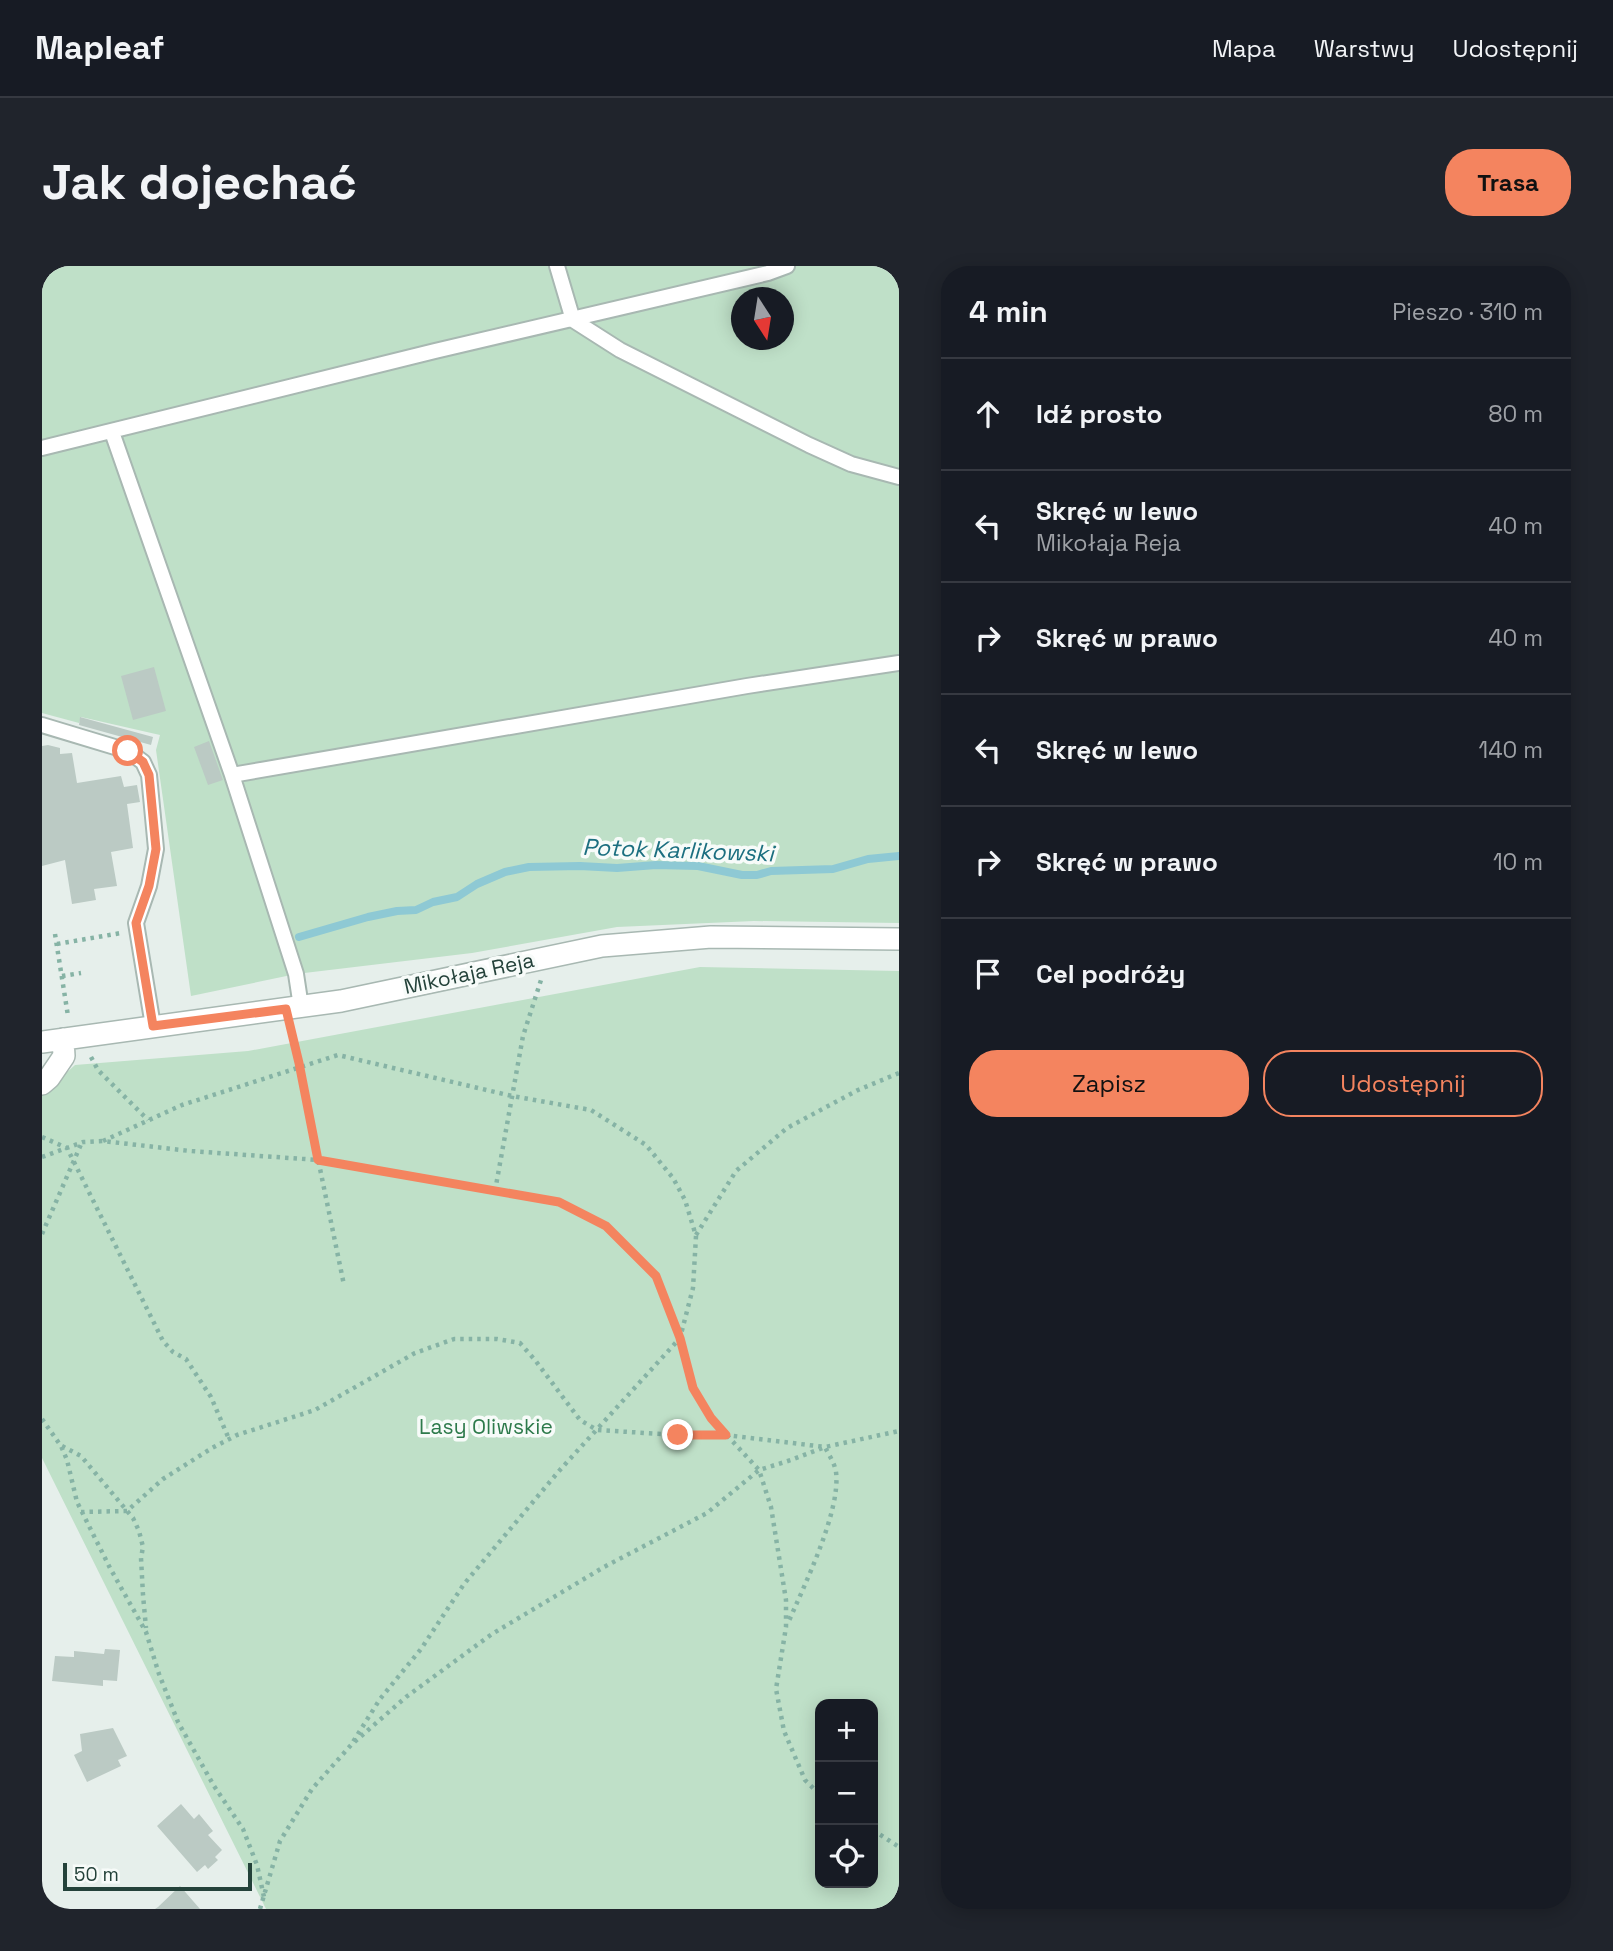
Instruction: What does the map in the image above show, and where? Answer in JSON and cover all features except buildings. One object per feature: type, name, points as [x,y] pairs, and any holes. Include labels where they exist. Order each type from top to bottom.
[{"type":"street","name":"Mikołaja Reja","points":[[52,1040],[341,1001],[602,946],[711,937],[899,939]]},
{"type":"street","points":[[42,1084],[64,1056],[52,1040]]},
{"type":"lane","points":[[557,266],[573,320],[620,349],[809,445],[851,464],[899,477]]},
{"type":"lane","points":[[42,448],[435,351],[768,273],[787,266]]},
{"type":"lane","points":[[112,432],[232,775],[296,974],[293,1008]]},
{"type":"lane","points":[[232,775],[747,686],[899,663]]},
{"type":"lane","points":[[42,725],[128,751],[143,762],[149,775],[156,849],[149,886],[136,923],[153,1026]]},
{"type":"path","points":[[57,944],[138,931]]},
{"type":"path","points":[[55,934],[67,1006]]},
{"type":"path","points":[[495,1191],[523,1036],[549,956]]},
{"type":"path","points":[[62,976],[81,973]]},
{"type":"path","points":[[293,1008],[300,1067],[344,1284]]},
{"type":"path","points":[[103,1141],[182,1105],[338,1055],[512,1096],[591,1110],[646,1145],[673,1178],[685,1200],[696,1236],[693,1288],[680,1338],[559,1471],[464,1584],[421,1649],[380,1699],[351,1745]]},
{"type":"path","points":[[92,1058],[98,1070],[148,1120]]},
{"type":"path","points":[[696,1236],[736,1171],[787,1128],[858,1090],[899,1073]]},
{"type":"path","points":[[42,1137],[67,1147],[163,1341],[173,1352],[186,1359],[211,1397],[229,1439]]},
{"type":"path","points":[[42,1157],[83,1142],[103,1141],[190,1151],[318,1160],[559,1202],[606,1226],[656,1276],[680,1338],[693,1388],[711,1418],[758,1470],[771,1507],[786,1600],[786,1627],[776,1689],[784,1731],[805,1780],[815,1790]]},
{"type":"path","points":[[42,1234],[83,1142]]},
{"type":"path","points":[[81,1511],[127,1511],[163,1479],[237,1434],[315,1410],[415,1353],[454,1339],[497,1339],[520,1343],[580,1420],[597,1430],[726,1435],[825,1447]]},
{"type":"path","points":[[42,1419],[61,1446],[67,1460],[81,1511],[146,1632],[178,1723],[214,1786],[243,1829],[257,1866],[264,1898]]},
{"type":"path","points":[[260,1909],[281,1841],[312,1789],[351,1745],[406,1697],[492,1634],[604,1567],[707,1513],[758,1470],[825,1447],[899,1431]]},
{"type":"path","points":[[61,1446],[81,1456],[127,1511],[139,1531],[143,1547],[141,1558],[146,1632]]},
{"type":"path","points":[[786,1627],[816,1557],[836,1488],[836,1469],[825,1447]]},
{"type":"path","points":[[878,1833],[899,1847]]},
{"type":"green space","points":[[42,266],[899,266],[899,923],[754,921],[617,927],[472,953],[296,974],[191,996],[156,750],[160,735],[81,717],[79,723],[42,713]]},
{"type":"green space","name":"Lasy Oliwskie","points":[[700,967],[899,971],[899,1909],[266,1909],[42,1458],[42,1095],[75,1065],[248,1051]]},
{"type":"waterway","name":"Potok Karlikowski","points":[[299,937],[368,917],[416,910],[433,902],[457,897],[477,884],[505,872],[529,867],[698,866],[742,875],[757,875],[771,871],[833,869],[868,859],[899,856]]},
{"type":"route","points":[[128,751],[143,762],[149,775],[156,849],[149,886],[136,923],[153,1026],[286,1009],[318,1160],[559,1202],[606,1226],[656,1276],[680,1338],[693,1388],[711,1418],[726,1435],[678,1435]]}]
